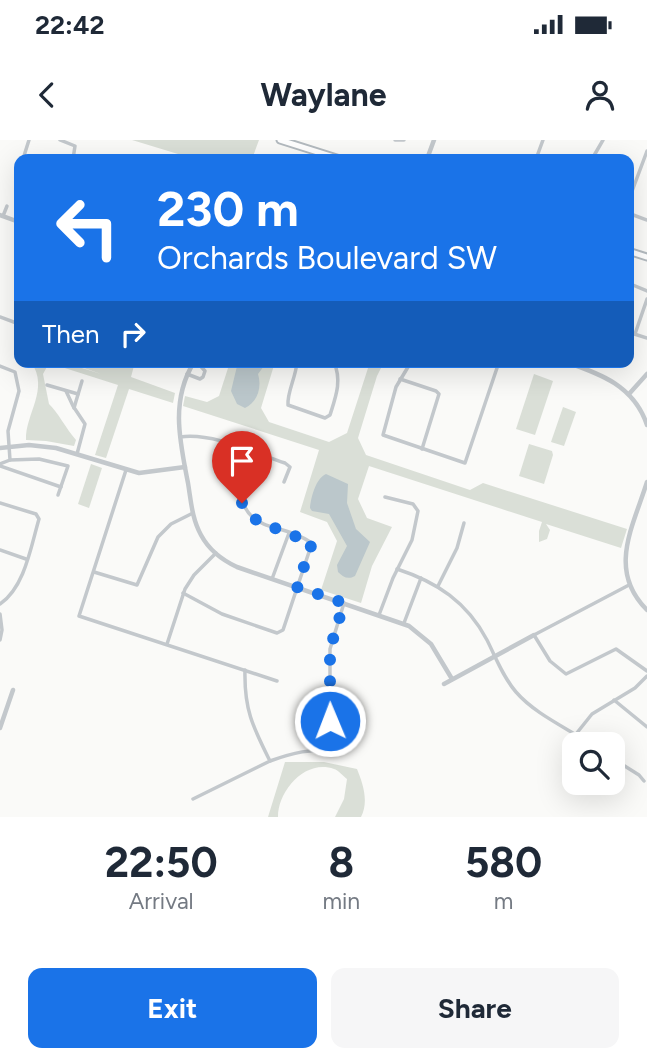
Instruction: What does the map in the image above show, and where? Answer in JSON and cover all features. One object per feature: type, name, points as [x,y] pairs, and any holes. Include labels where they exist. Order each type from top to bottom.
[{"type":"main road","points":[[280,140],[324,154]]},
{"type":"street","points":[[60,140],[75,146],[74,154]]},
{"type":"street","points":[[395,140],[404,140]]},
{"type":"street","points":[[634,186],[647,151]]},
{"type":"street","points":[[1,216],[7,206]]},
{"type":"street","points":[[647,299],[635,334],[647,338]]},
{"type":"street","points":[[0,366],[15,372],[19,387],[17,404],[8,426],[10,460]]},
{"type":"street","points":[[192,368],[187,374],[178,406],[180,437],[192,513],[202,537],[216,554],[237,567],[404,623],[431,644],[452,679]]},
{"type":"street","points":[[187,374],[200,379],[205,370],[203,368]]},
{"type":"street","points":[[296,368],[287,402],[290,407],[324,417],[329,416],[337,393],[340,375],[337,368]]},
{"type":"street","points":[[407,368],[400,379],[382,434],[386,438],[466,462],[497,368]]},
{"type":"street","points":[[583,368],[603,375],[629,394],[647,425]]},
{"type":"street","points":[[629,394],[647,376]]},
{"type":"street","points":[[400,379],[439,394],[422,449]]},
{"type":"street","points":[[74,408],[82,381]]},
{"type":"street","points":[[47,385],[78,394]]},
{"type":"street","points":[[66,390],[86,427],[77,454]]},
{"type":"street","points":[[180,437],[202,437],[288,464],[290,469],[284,482]]},
{"type":"street","points":[[0,448],[37,445],[146,473],[185,467]]},
{"type":"street","points":[[183,593],[222,614],[279,633],[283,630],[312,544],[253,518],[239,494],[233,461],[235,446]]},
{"type":"street","points":[[0,465],[10,460],[39,459],[68,466],[58,495]]},
{"type":"street","points":[[0,465],[61,487]]},
{"type":"street","points":[[126,470],[79,616],[276,681]]},
{"type":"street","points":[[647,482],[644,499],[624,557],[629,585],[647,610]]},
{"type":"street","points":[[379,615],[414,535],[418,510],[413,504],[385,497]]},
{"type":"street","points":[[0,503],[38,516],[13,592],[0,603]]},
{"type":"street","points":[[93,572],[137,585],[152,546],[166,527],[192,513]]},
{"type":"street","points":[[162,522],[166,527]]},
{"type":"street","points":[[438,586],[457,548],[464,523]]},
{"type":"street","points":[[272,579],[289,533]]},
{"type":"street","points":[[0,550],[26,559]]},
{"type":"street","points":[[167,644],[183,593],[194,575],[216,554]]},
{"type":"street","points":[[397,569],[438,586],[469,612],[512,687],[522,699],[573,732]]},
{"type":"street","points":[[404,623],[421,578]]},
{"type":"street","points":[[444,684],[629,585]]},
{"type":"street","points":[[344,603],[330,649],[330,721],[359,725]]},
{"type":"street","points":[[0,614],[0,640]]},
{"type":"street","points":[[534,635],[547,657],[565,674],[616,649],[647,671]]},
{"type":"street","points":[[245,670],[244,694],[250,720],[270,761]]},
{"type":"street","points":[[578,732],[592,714],[635,688],[647,676]]},
{"type":"street","points":[[0,728],[13,690]]},
{"type":"street","points":[[614,700],[647,727]]},
{"type":"street","points":[[193,799],[270,761],[303,751],[336,751]]},
{"type":"street","points":[[625,766],[641,776],[643,781]]},
{"type":"shaded area","points":[[132,140],[259,140],[254,154],[178,154]]},
{"type":"shaded area","points":[[34,368],[46,368],[43,374],[49,404],[76,440],[74,446],[26,440],[38,392]]},
{"type":"shaded area","points":[[65,368],[82,368],[101,374],[84,368],[133,368],[131,377],[175,393],[173,403],[129,389],[106,458],[95,455],[118,385]]},
{"type":"shaded area","points":[[228,368],[273,368],[261,408],[269,422],[329,442],[347,433],[368,368],[381,368],[358,438],[366,455],[470,490],[483,483],[627,529],[621,548],[546,524],[550,530],[547,539],[539,542],[542,522],[369,466],[358,499],[367,518],[392,527],[372,566],[361,603],[321,590],[337,541],[327,522],[300,512],[319,450],[183,406],[185,396],[207,402],[219,396]]},
{"type":"shaded area","points":[[237,368],[262,368],[258,374],[259,389],[256,398],[245,408],[237,404],[231,391]]},
{"type":"shaded area","points":[[534,374],[553,381],[535,435],[516,429]]},
{"type":"shaded area","points":[[563,407],[576,412],[564,446],[551,442]]},
{"type":"shaded area","points":[[529,444],[552,451],[544,484],[519,476]]},
{"type":"shaded area","points":[[91,464],[102,468],[89,508],[78,504]]},
{"type":"shaded area","points":[[326,474],[348,484],[347,503],[356,529],[370,542],[355,576],[350,578],[338,572],[337,565],[347,546],[329,514],[312,511],[310,508],[317,484]]},
{"type":"shaded area","points":[[285,762],[324,762],[357,769],[365,799],[361,817],[335,817],[344,799],[347,779],[336,770],[323,767],[313,769],[295,779],[283,797],[278,817],[268,817]]},
{"type":"route","points":[[242,503],[257,521],[312,543],[297,587],[344,603],[330,649],[330,721]]}]
